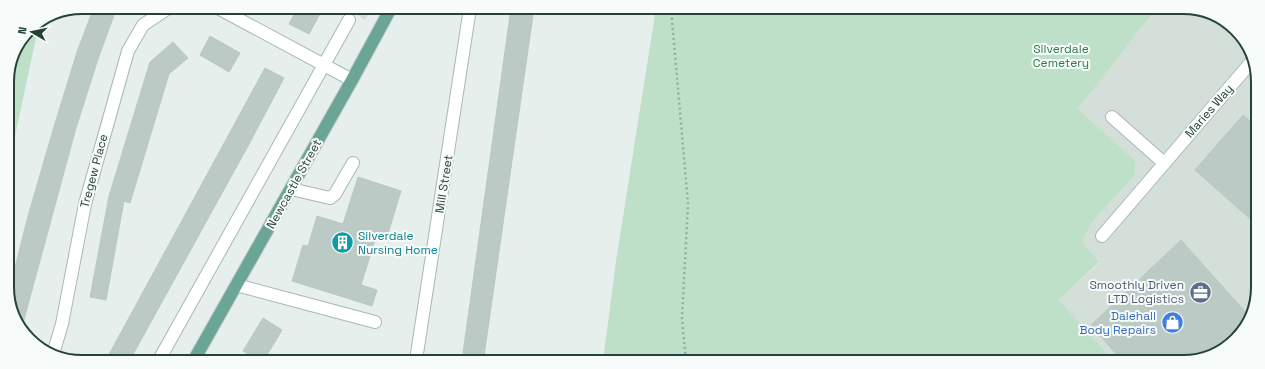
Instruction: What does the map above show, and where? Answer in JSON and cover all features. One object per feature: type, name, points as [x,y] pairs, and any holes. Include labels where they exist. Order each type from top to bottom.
[{"type":"main road","name":"Newcastle Street","points":[[197,355],[388,14]]},
{"type":"street","name":"Tregew Place","points":[[54,349],[62,324],[85,204],[128,51],[143,25],[160,14]]},
{"type":"street","points":[[229,14],[352,80]]},
{"type":"street","name":"Mill Street","points":[[417,355],[469,14]]},
{"type":"street","points":[[162,355],[349,20]]},
{"type":"street","name":"Maries Way","points":[[1102,236],[1249,65]]},
{"type":"street","points":[[1112,117],[1164,163]]},
{"type":"street","points":[[291,189],[330,198],[335,194],[353,163]]},
{"type":"street","points":[[236,286],[375,322]]},
{"type":"path","points":[[672,14],[688,204],[682,319],[685,355]]},
{"type":"shaded area","points":[[356,14],[368,14],[365,20]]},
{"type":"shaded area","points":[[1152,14],[1183,14],[1200,16],[1209,19],[1221,25],[1240,44],[1250,69],[1251,82],[1251,287],[1249,304],[1240,325],[1217,346],[1196,354],[1187,355],[1109,355],[1059,300],[1099,263],[1082,242],[1093,221],[1135,175],[1078,109]]},
{"type":"green space","name":"Silverdale Cemetery","points":[[655,14],[1152,14],[1078,109],[1135,161],[1135,175],[1093,221],[1082,242],[1099,262],[1059,300],[1109,355],[604,355],[616,261]]},
{"type":"green space","points":[[37,31],[14,141],[14,78],[16,65],[21,52]]},
{"type":"building","points":[[91,14],[114,14],[98,59],[76,128],[23,322],[15,300],[14,271],[28,216],[77,52]]},
{"type":"building","points":[[294,14],[320,14],[309,34],[289,24]]},
{"type":"building","points":[[510,14],[533,14],[484,355],[463,353]]},
{"type":"building","points":[[210,36],[240,53],[229,72],[200,55]]},
{"type":"building","points":[[173,42],[188,58],[169,74],[130,203],[124,201],[106,300],[90,297],[109,196],[150,62]]},
{"type":"building","points":[[265,68],[284,78],[133,355],[109,355]]},
{"type":"building","points":[[1243,115],[1251,122],[1251,220],[1195,170]]},
{"type":"building","name":"Silverdale Nursing Home","points":[[358,177],[401,191],[386,240],[376,237],[361,285],[377,290],[372,306],[292,281],[303,245],[308,246],[317,216],[343,224]]},
{"type":"building","points":[[1181,240],[1246,312],[1240,325],[1224,341],[1205,351],[1187,355],[1117,355],[1091,325]]},
{"type":"building","points":[[263,318],[282,330],[267,355],[250,355],[243,351]]},
{"type":"place","name":"Silverdale Nursing Home","points":[[342,243]]},
{"type":"place","name":"Smoothly Driven LTD Logistics","points":[[1200,292]]},
{"type":"place","name":"Dalehall Body Repairs","points":[[1172,323]]}]
